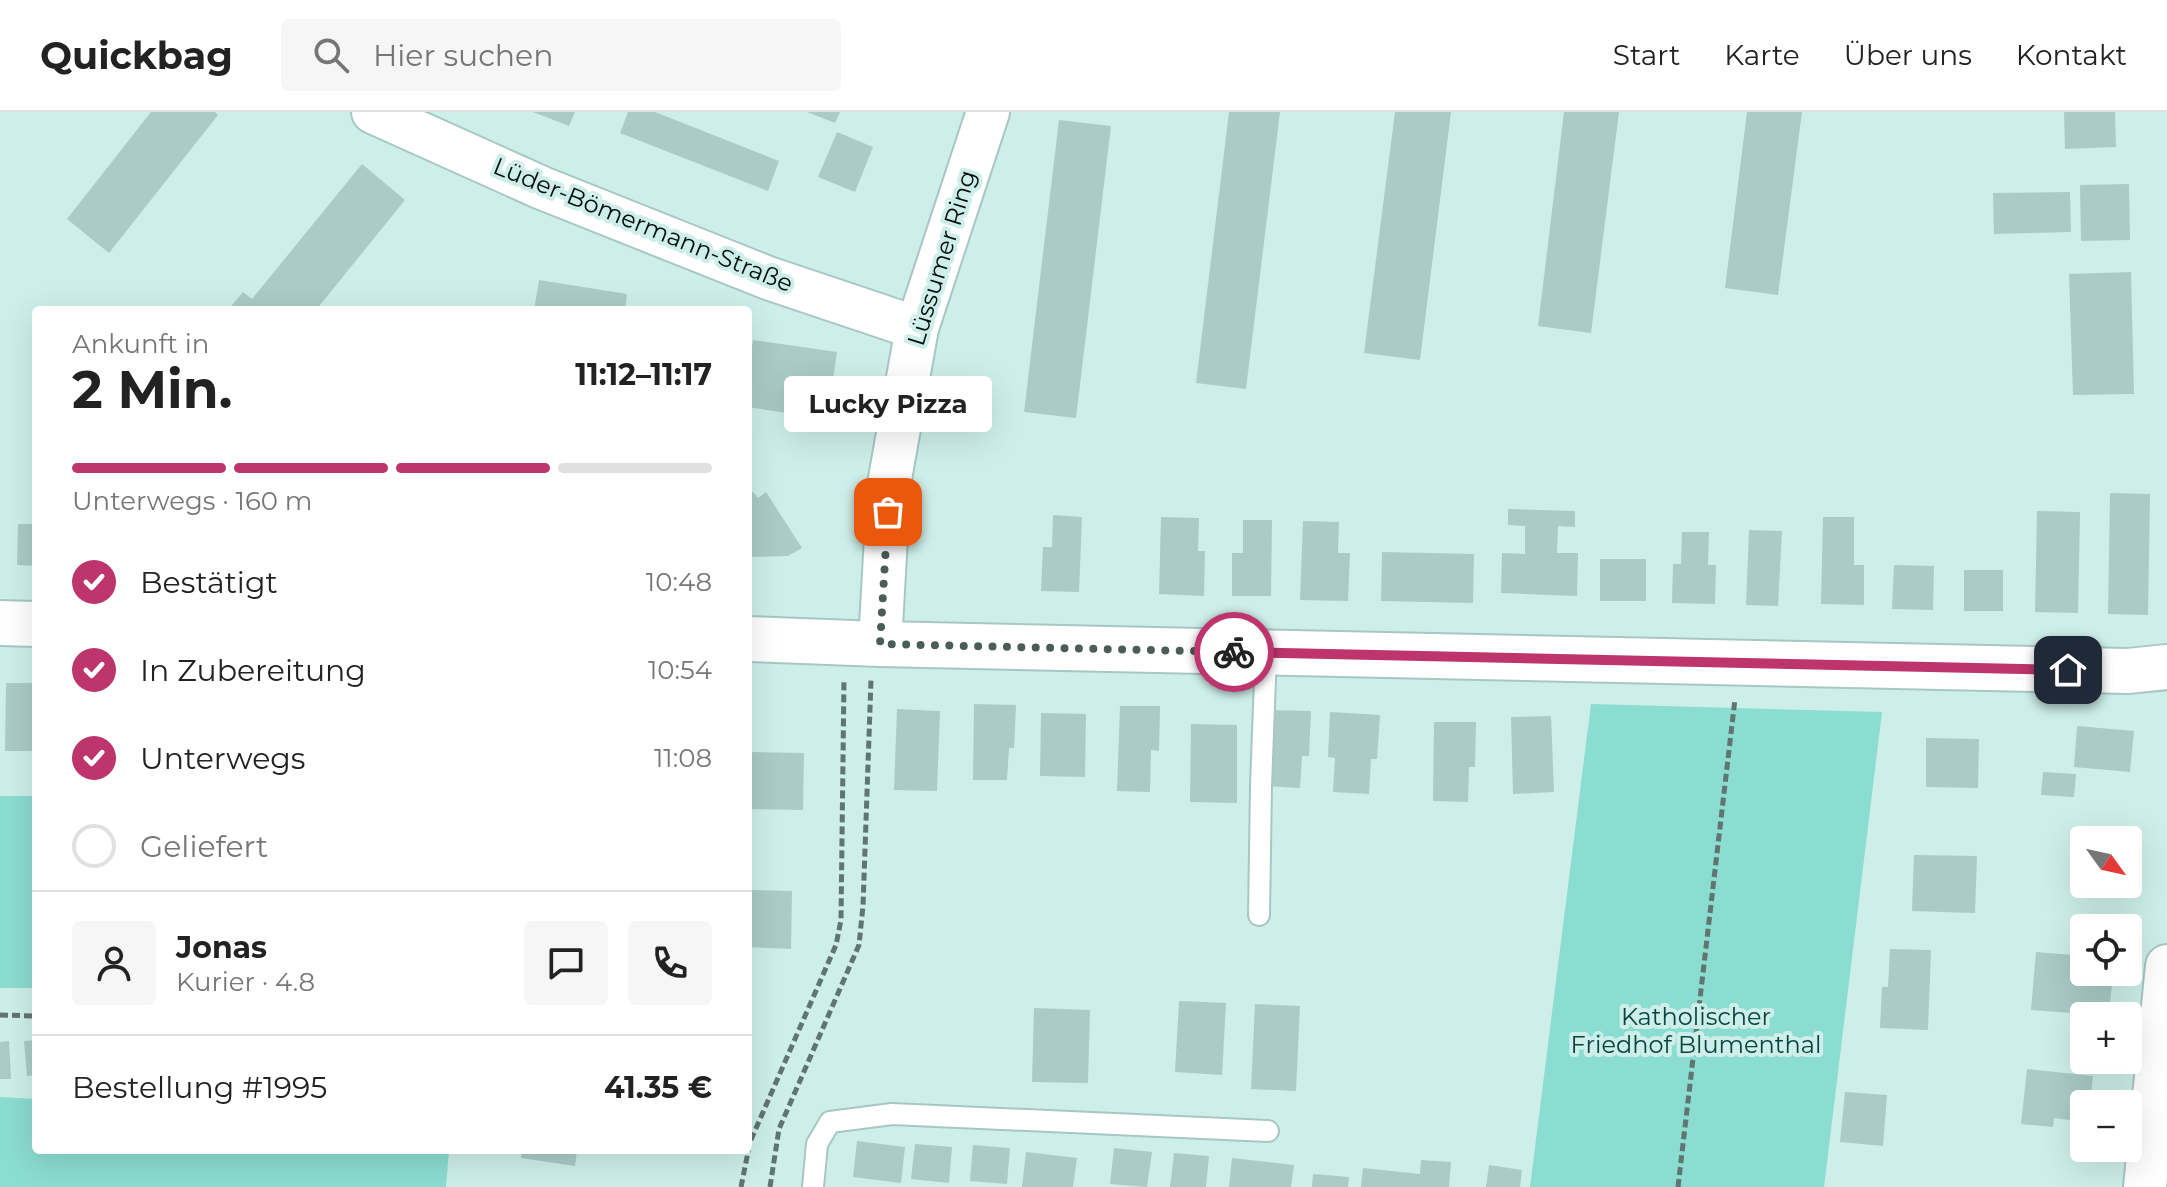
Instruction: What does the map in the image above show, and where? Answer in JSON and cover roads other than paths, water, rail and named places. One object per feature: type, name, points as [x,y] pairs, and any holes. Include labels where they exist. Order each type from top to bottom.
[{"type":"street","name":"Lüder-Bömermann-Straße","points":[[373,112],[542,188],[768,278],[917,328]]},
{"type":"street","name":"Lüssumer Ring","points":[[862,644],[917,328],[988,112]]},
{"type":"street","points":[[0,623],[32,624]]},
{"type":"street","points":[[752,639],[2128,671],[2167,667]]},
{"type":"street","points":[[2145,1187],[2167,966]]},
{"type":"lane","points":[[1259,915],[1266,653]]},
{"type":"lane","points":[[813,1187],[817,1144],[830,1122],[892,1114],[1268,1131]]},
{"type":"place","name":"Lucky Pizza","points":[[888,512]]},
{"type":"park label","name":"Katholischer Friedhof Blumenthal","points":[[1696,1031]]}]
